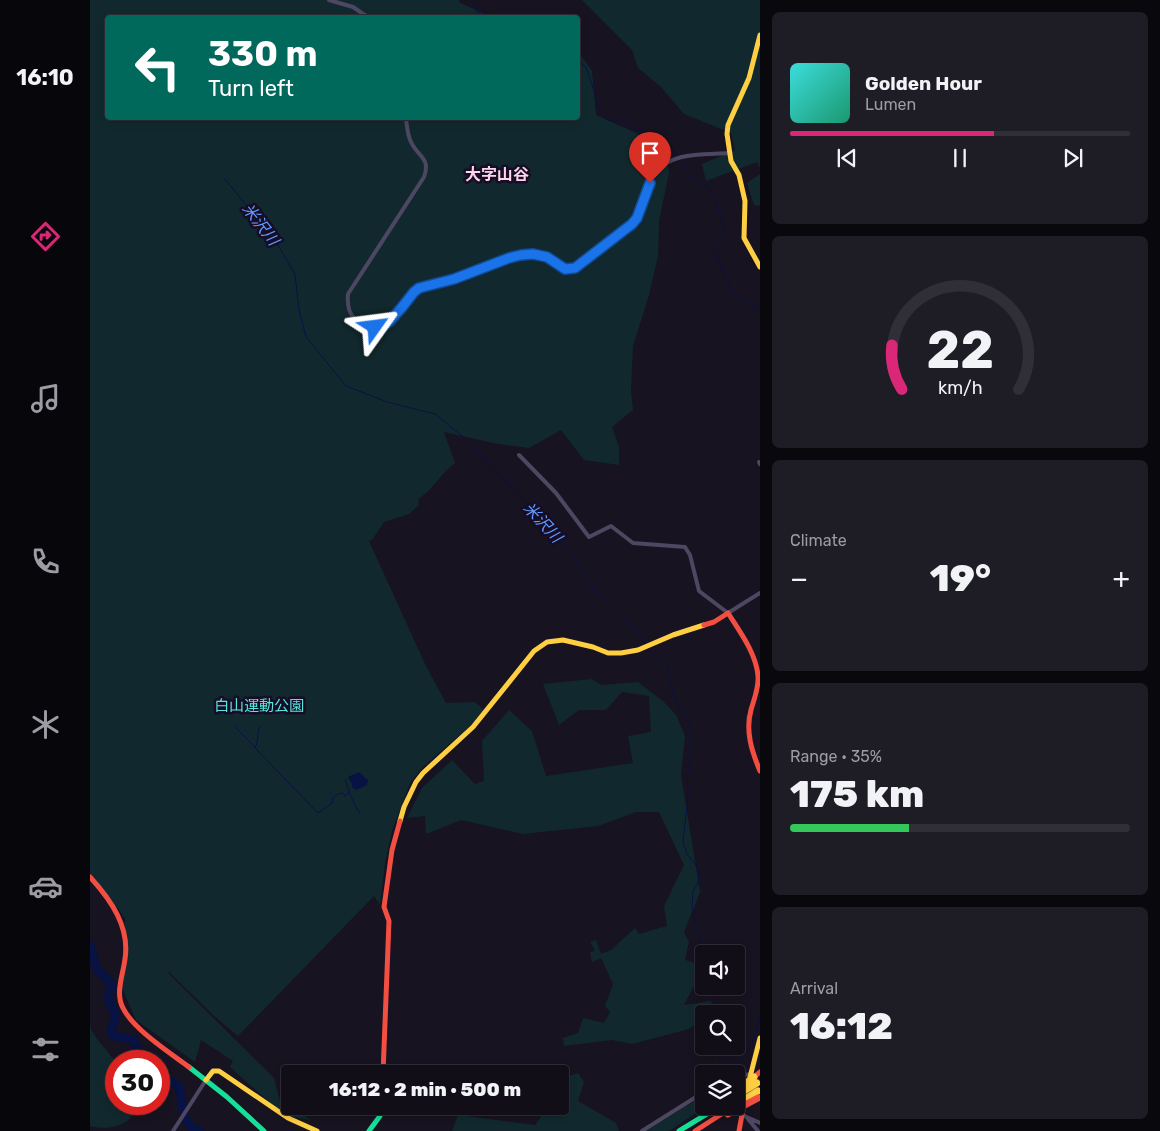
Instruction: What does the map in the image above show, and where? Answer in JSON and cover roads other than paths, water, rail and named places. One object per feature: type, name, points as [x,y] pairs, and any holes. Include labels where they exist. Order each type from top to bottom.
[{"type":"main road","points":[[759,263],[744,238],[745,201],[739,175],[731,161],[727,134],[728,125],[748,78],[760,35]]},
{"type":"main road","points":[[384,1065],[389,929],[388,914],[384,907],[392,850],[404,806],[416,782],[423,773],[473,727],[534,652],[547,642],[563,640],[593,647],[608,653],[638,650],[673,635],[714,622],[728,613],[746,643],[756,668],[759,684],[750,716],[749,742],[760,771]]},
{"type":"main road","points":[[90,877],[103,891],[114,908],[121,927],[126,951],[118,997],[124,1010],[150,1037],[221,1091],[264,1131]]},
{"type":"main road","points":[[739,1131],[758,1085],[760,1038]]},
{"type":"main road","points":[[206,1080],[213,1071],[219,1071],[288,1118],[317,1131]]},
{"type":"main road","points":[[745,1089],[758,1085]]},
{"type":"main road","points":[[745,1092],[758,1085]]},
{"type":"main road","points":[[745,1097],[758,1085]]},
{"type":"main road","points":[[745,1096],[758,1085]]},
{"type":"main road","points":[[369,1131],[380,1115]]},
{"type":"main road","points":[[693,1128],[706,1115]]},
{"type":"main road","points":[[693,1128],[709,1115]]},
{"type":"main road","points":[[679,1131],[693,1128],[721,1115]]},
{"type":"main road","points":[[699,1131],[723,1115]]},
{"type":"street","points":[[329,0],[353,7],[365,15]]},
{"type":"street","points":[[406,120],[410,140],[424,159],[427,169],[424,178],[348,294],[348,312],[364,325],[380,328],[390,321],[419,288],[454,279],[521,255],[542,256],[565,269],[575,268],[632,224],[637,218],[655,173],[668,161],[684,157],[729,153]]},
{"type":"street","points":[[520,455],[556,493],[589,537],[611,526],[632,543],[685,547],[690,555],[699,591],[728,613],[760,593]]},
{"type":"street","points":[[173,1131],[206,1080]]},
{"type":"street","points":[[745,1080],[758,1085]]},
{"type":"street","points":[[642,1131],[695,1098]]},
{"type":"street","points":[[745,1117],[760,1123]]},
{"type":"street","points":[[745,1117],[758,1130]]},
{"type":"waterway","points":[[473,0],[477,12],[492,15]]},
{"type":"waterway","points":[[580,61],[587,69],[599,107],[608,120],[625,121],[634,129],[660,136],[677,156]]},
{"type":"waterway","points":[[679,159],[693,180],[710,187],[715,199],[724,235],[713,248],[730,288],[735,295],[752,304],[760,314]]},
{"type":"waterway","name":"米沢川","points":[[225,179],[276,242],[295,274],[299,310],[306,337],[346,386],[387,402],[435,414],[467,440],[574,555],[592,588],[637,631],[646,645]]},
{"type":"waterway","name":"米沢川","points":[[649,648],[654,656],[666,663],[676,702],[689,721],[690,763],[687,774],[688,796],[683,842],[687,854],[696,865],[699,874],[698,883],[693,891],[692,909],[702,945]]},
{"type":"waterway","points":[[260,726],[255,748],[318,813],[333,802],[332,799],[336,796],[343,793],[345,796],[350,791]]},
{"type":"waterway","points":[[235,727],[255,747]]},
{"type":"waterway","points":[[345,780],[360,813]]},
{"type":"waterway","points":[[90,946],[96,968],[112,984],[108,998],[116,1016],[111,1033],[114,1036],[134,1040],[137,1050]]},
{"type":"waterway","name":"米沢川","points":[[713,995],[715,1005]]},
{"type":"waterway","points":[[739,1065],[754,1039],[760,1014]]},
{"type":"waterway","name":"米沢川","points":[[719,1055],[720,1065]]},
{"type":"waterway","points":[[170,1081],[179,1087],[185,1119],[193,1128],[200,1131]]},
{"type":"waterway","name":"米沢川","points":[[744,1125],[750,1131]]},
{"type":"district","name":"大字山谷","points":[[497,174]]},
{"type":"park label","name":"白山運動公園","points":[[259,706]]}]
